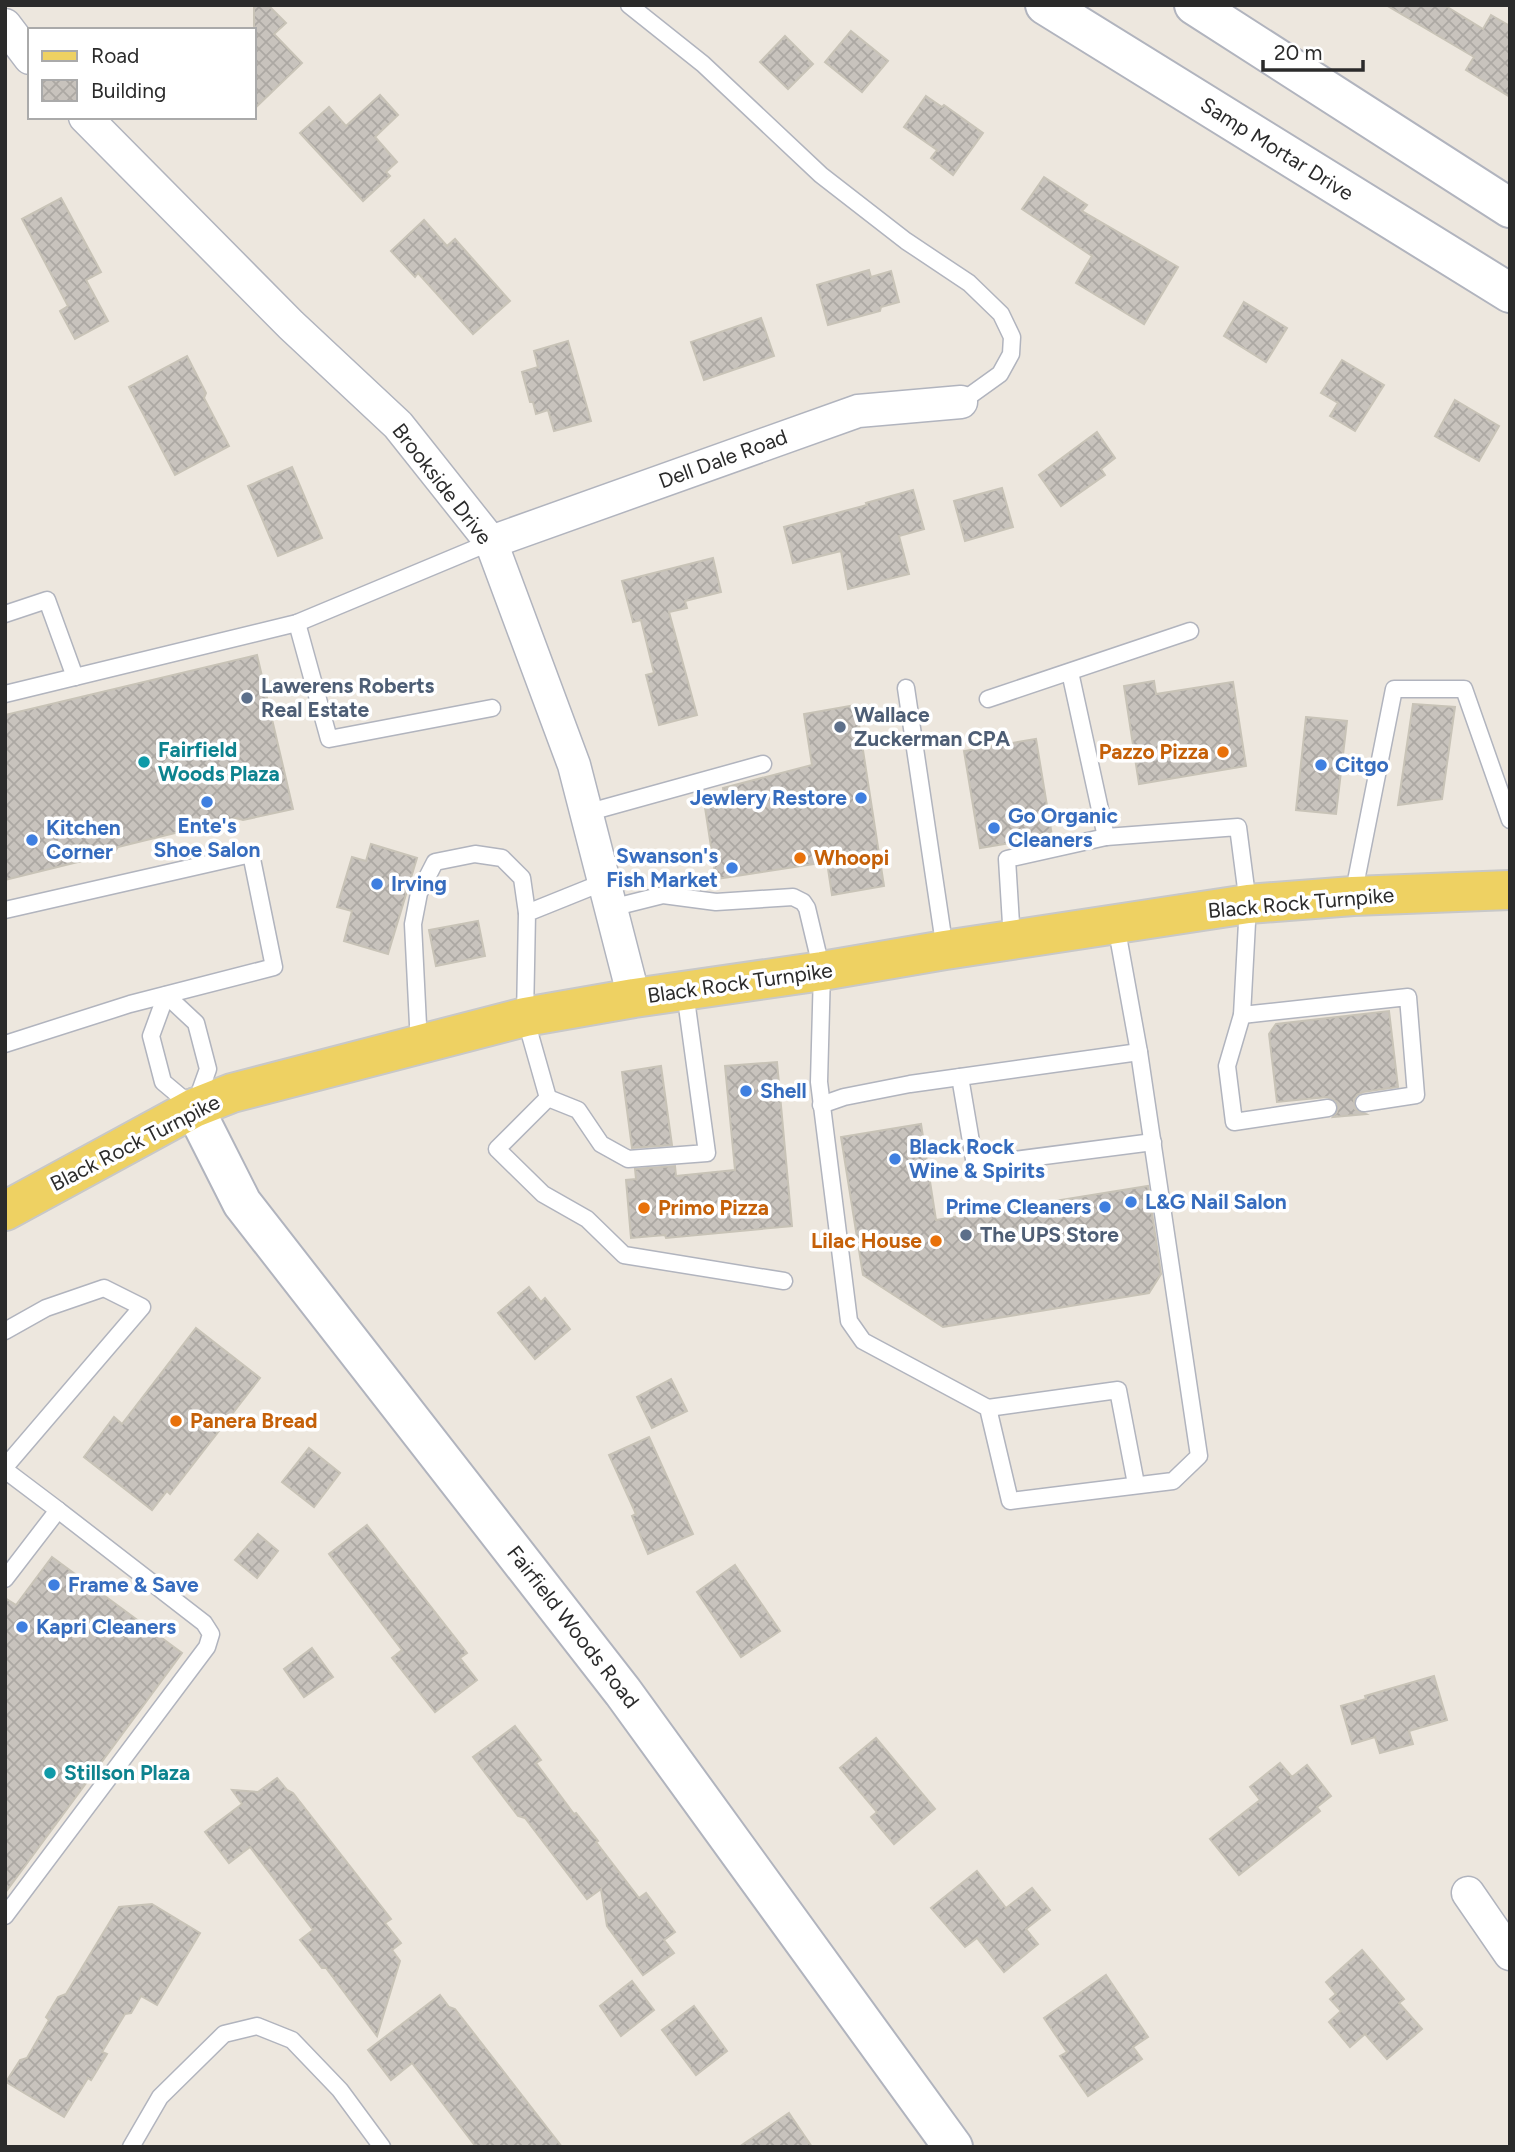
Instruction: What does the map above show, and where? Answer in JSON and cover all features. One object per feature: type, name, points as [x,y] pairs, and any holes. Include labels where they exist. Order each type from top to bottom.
[{"type":"main road","name":"Samp Mortar Drive","points":[[1045,5],[1510,293]]},
{"type":"main road","points":[[1194,5],[1510,208]]},
{"type":"main road","name":"Black Rock Turnpike","points":[[5,1211],[194,1108],[232,1093],[525,1017],[1248,904],[1353,896],[1510,890]]},
{"type":"main road","name":"Fairfield Woods Road","points":[[194,1108],[242,1203],[623,1692],[953,2147]]},
{"type":"street","points":[[5,25],[28,55]]},
{"type":"street","name":"Brookside Drive","points":[[87,119],[282,317],[398,425],[491,542],[574,765],[634,998]]},
{"type":"street","name":"Dell Dale Road","points":[[491,542],[858,411],[961,402]]},
{"type":"street","points":[[1468,1893],[1510,1954]]},
{"type":"lane","points":[[629,5],[703,64],[821,175],[906,241],[969,283],[1001,314],[1012,337],[1011,354],[1000,374],[961,402]]},
{"type":"lane","points":[[5,694],[297,623],[491,542]]},
{"type":"lane","points":[[5,614],[47,600],[75,677]]},
{"type":"lane","points":[[297,623],[329,739],[492,708]]},
{"type":"lane","points":[[989,699],[1190,631]]},
{"type":"lane","points":[[1070,672],[1106,838]]},
{"type":"lane","points":[[906,688],[945,950]]},
{"type":"lane","points":[[1353,896],[1394,689],[1464,689],[1510,820]]},
{"type":"lane","points":[[586,813],[763,764]]},
{"type":"lane","points":[[1012,940],[1007,859],[1106,838],[1238,827],[1248,904],[1242,1015],[1227,1066],[1234,1122],[1328,1108]]},
{"type":"lane","points":[[5,910],[251,853],[274,967],[166,995],[5,1044]]},
{"type":"lane","points":[[419,1045],[413,924],[419,893],[435,862],[474,854],[502,859],[522,878],[527,913],[525,1017],[548,1098]]},
{"type":"lane","points":[[527,913],[607,895],[672,895],[716,902],[793,897],[803,902],[807,908],[822,971],[819,1082],[849,1321],[863,1340],[988,1408],[1118,1390],[1136,1484]]},
{"type":"lane","points":[[988,1408],[1010,1501],[1173,1481],[1199,1455],[1139,1052],[1116,925]]},
{"type":"lane","points":[[548,1098],[578,1110],[601,1144],[628,1159],[707,1153],[685,992]]},
{"type":"lane","points":[[166,995],[196,1023],[208,1069],[194,1108],[163,1082],[151,1036],[166,995]]},
{"type":"lane","points":[[1242,1015],[1408,997],[1416,1095],[1364,1102]]},
{"type":"lane","points":[[821,1105],[844,1097],[960,1077],[1139,1052]]},
{"type":"lane","points":[[960,1077],[975,1165],[1153,1142]]},
{"type":"lane","points":[[548,1098],[497,1149],[543,1194],[587,1219],[624,1255],[784,1281]]},
{"type":"lane","points":[[5,1331],[46,1308],[104,1288],[142,1307],[5,1468],[204,1623],[211,1634],[207,1647],[5,1916]]},
{"type":"lane","points":[[5,1580],[58,1510]]},
{"type":"lane","points":[[131,2147],[160,2097],[224,2034],[257,2026],[292,2040],[340,2090],[382,2147]]},
{"type":"building","points":[[254,5],[268,5],[286,23],[274,34],[302,63],[256,107],[256,28]]},
{"type":"building","points":[[1386,5],[1444,5],[1483,29],[1491,15],[1510,26],[1510,97],[1466,70],[1474,57]]},
{"type":"building","points":[[851,31],[888,61],[862,92],[825,62]]},
{"type":"building","points":[[785,36],[813,64],[788,89],[760,62]]},
{"type":"building","points":[[380,95],[398,115],[375,137],[397,162],[386,172],[390,176],[363,201],[300,133],[329,107],[346,126]]},
{"type":"building","points":[[926,96],[942,107],[944,105],[983,133],[953,175],[931,158],[937,150],[904,127]]},
{"type":"building","points":[[1044,177],[1087,205],[1082,211],[1178,267],[1144,324],[1076,283],[1092,256],[1022,209]]},
{"type":"building","points":[[61,198],[101,272],[86,280],[108,321],[75,339],[60,311],[68,306],[22,219]]},
{"type":"building","points":[[424,220],[447,246],[455,239],[510,301],[473,334],[418,273],[415,277],[391,251]]},
{"type":"building","points":[[869,270],[871,277],[891,271],[899,302],[881,307],[880,311],[828,325],[817,285]]},
{"type":"building","points":[[1244,302],[1287,328],[1266,362],[1224,336]]},
{"type":"building","points":[[761,318],[774,356],[704,380],[691,342]]},
{"type":"building","points":[[568,341],[591,421],[554,431],[548,410],[536,414],[522,372],[538,367],[534,351]]},
{"type":"building","points":[[187,356],[206,393],[204,398],[229,446],[175,475],[129,387]]},
{"type":"building","points":[[1342,360],[1384,385],[1355,431],[1330,416],[1338,403],[1321,393]]},
{"type":"building","points":[[1455,400],[1499,426],[1479,461],[1435,436]]},
{"type":"building","points":[[1097,432],[1115,458],[1101,469],[1105,475],[1061,506],[1039,475]]},
{"type":"building","points":[[292,467],[322,538],[278,556],[248,486]]},
{"type":"building","points":[[1002,488],[1013,527],[965,541],[954,501]]},
{"type":"building","points":[[913,490],[924,529],[899,536],[909,574],[848,589],[841,551],[793,563],[784,527]]},
{"type":"building","points":[[713,558],[721,592],[685,601],[687,608],[669,612],[697,715],[659,725],[646,675],[654,673],[641,620],[633,622],[622,581]]},
{"type":"building","name":"Fairfield Woods Plaza","points":[[257,655],[293,809],[243,820],[236,818],[118,847],[114,853],[5,880],[5,715]]},
{"type":"building","points":[[1154,681],[1156,694],[1233,682],[1246,766],[1139,784],[1124,686]]},
{"type":"building","name":"Citgo","points":[[1413,704],[1455,707],[1442,799],[1398,805]]},
{"type":"building","points":[[856,705],[884,886],[832,895],[827,862],[716,879],[704,801],[724,798],[723,788],[812,765],[804,714]]},
{"type":"building","name":"Citgo","points":[[1306,717],[1347,721],[1336,814],[1296,810]]},
{"type":"building","points":[[1036,739],[1052,836],[980,848],[964,751]]},
{"type":"building","name":"Irving","points":[[371,844],[417,858],[388,954],[344,941],[352,911],[337,907],[352,857],[366,861]]},
{"type":"building","name":"Irving","points":[[478,921],[485,956],[436,966],[429,930]]},
{"type":"building","points":[[1389,1011],[1398,1087],[1357,1095],[1354,1100],[1355,1109],[1366,1114],[1333,1117],[1338,1106],[1336,1101],[1327,1097],[1277,1102],[1269,1034],[1276,1024]]},
{"type":"building","points":[[777,1062],[792,1226],[666,1238],[665,1235],[631,1238],[626,1180],[636,1179],[635,1169],[675,1166],[676,1176],[735,1170],[725,1066]]},
{"type":"building","points":[[661,1066],[672,1145],[632,1148],[622,1072]]},
{"type":"building","points":[[921,1124],[936,1220],[1148,1186],[1161,1274],[1149,1293],[943,1327],[863,1275],[841,1137]]},
{"type":"building","points":[[529,1287],[541,1302],[545,1298],[570,1329],[535,1359],[498,1313]]},
{"type":"building","name":"Panera Bread","points":[[196,1328],[260,1378],[170,1494],[167,1491],[152,1510],[84,1457],[114,1417],[122,1424]]},
{"type":"building","points":[[671,1379],[687,1411],[652,1428],[637,1397]]},
{"type":"building","points":[[649,1437],[693,1534],[648,1554],[632,1516],[636,1514],[609,1455]]},
{"type":"building","points":[[309,1448],[340,1473],[314,1507],[282,1482]]},
{"type":"building","points":[[367,1525],[467,1653],[460,1658],[477,1680],[435,1712],[392,1658],[402,1650],[329,1554]]},
{"type":"building","points":[[258,1534],[278,1551],[257,1578],[235,1560]]},
{"type":"building","name":"Stillson Plaza","points":[[52,1557],[182,1653],[5,1893],[5,1598],[16,1605]]},
{"type":"building","points":[[735,1565],[780,1631],[741,1657],[697,1592]]},
{"type":"building","points":[[312,1648],[333,1677],[304,1697],[284,1669]]},
{"type":"building","points":[[1434,1676],[1447,1720],[1409,1731],[1413,1744],[1380,1753],[1375,1737],[1352,1744],[1341,1706],[1366,1699],[1365,1696]]},
{"type":"building","points":[[515,1726],[541,1760],[536,1763],[639,1898],[646,1893],[675,1932],[664,1940],[674,1953],[643,1975],[607,1926],[601,1889],[587,1899],[525,1818],[518,1816],[473,1757]]},
{"type":"building","points":[[876,1738],[935,1809],[894,1844],[871,1817],[877,1812],[840,1768]]},
{"type":"building","points":[[1280,1763],[1292,1777],[1307,1765],[1331,1796],[1317,1807],[1320,1811],[1239,1875],[1210,1839],[1260,1800],[1250,1787]]},
{"type":"building","points":[[277,1778],[293,1793],[391,1919],[385,1923],[401,1943],[392,1950],[400,1961],[377,2036],[326,1968],[322,1968],[300,1940],[313,1930],[250,1847],[229,1863],[205,1832],[242,1804],[232,1790],[258,1792]]},
{"type":"building","points":[[977,1871],[1006,1908],[1032,1888],[1050,1910],[1026,1929],[1038,1944],[1004,1972],[977,1938],[965,1947],[931,1908]]},
{"type":"building","points":[[152,1904],[200,1933],[157,2005],[141,1996],[131,2013],[125,2014],[102,2052],[107,2054],[91,2080],[88,2078],[64,2117],[6,2082],[20,2060],[27,2058],[49,2020],[46,2017],[58,1997],[66,1994],[119,1907]]},
{"type":"building","points":[[1362,1950],[1404,1999],[1399,2003],[1422,2029],[1387,2059],[1365,2034],[1350,2047],[1329,2022],[1341,2011],[1330,1999],[1336,1994],[1326,1982]]},
{"type":"building","points":[[1106,1975],[1148,2037],[1133,2047],[1142,2059],[1088,2096],[1060,2056],[1067,2052],[1044,2018]]},
{"type":"building","points":[[632,1981],[654,2010],[621,2036],[600,2006]]},
{"type":"building","points":[[440,1995],[449,2007],[455,2009],[562,2147],[476,2147],[412,2063],[391,2080],[368,2050]]},
{"type":"building","points":[[694,2006],[727,2051],[696,2075],[662,2030]]},
{"type":"building","points":[[789,2113],[812,2147],[739,2147]]},
{"type":"place","name":"Lawerens Roberts Real Estate","points":[[247,698]]},
{"type":"place","name":"Wallace Zuckerman CPA","points":[[840,727]]},
{"type":"place","name":"Pazzo Pizza","points":[[1223,752]]},
{"type":"place","name":"Fairfield Woods Plaza","points":[[144,762]]},
{"type":"place","name":"Citgo","points":[[1321,765]]},
{"type":"place","name":"Jewlery Restore","points":[[861,798]]},
{"type":"place","name":"Ente's Shoe Salon","points":[[207,802]]},
{"type":"place","name":"Go Organic Cleaners","points":[[994,828]]},
{"type":"place","name":"Kitchen Corner","points":[[32,840]]},
{"type":"place","name":"Whoopi","points":[[800,858]]},
{"type":"place","name":"Swanson's Fish Market","points":[[732,868]]},
{"type":"place","name":"Irving","points":[[377,884]]},
{"type":"place","name":"Shell","points":[[746,1091]]},
{"type":"place","name":"Black Rock Wine & Spirits","points":[[895,1159]]},
{"type":"place","name":"L&G Nail Salon","points":[[1131,1202]]},
{"type":"place","name":"Prime Cleaners","points":[[1105,1207]]},
{"type":"place","name":"Primo Pizza","points":[[644,1208]]},
{"type":"place","name":"The UPS Store","points":[[966,1235]]},
{"type":"place","name":"Lilac House","points":[[936,1241]]},
{"type":"place","name":"Panera Bread","points":[[176,1421]]},
{"type":"place","name":"Frame & Save","points":[[54,1585]]},
{"type":"place","name":"Kapri Cleaners","points":[[22,1627]]},
{"type":"place","name":"Stillson Plaza","points":[[50,1773]]}]
